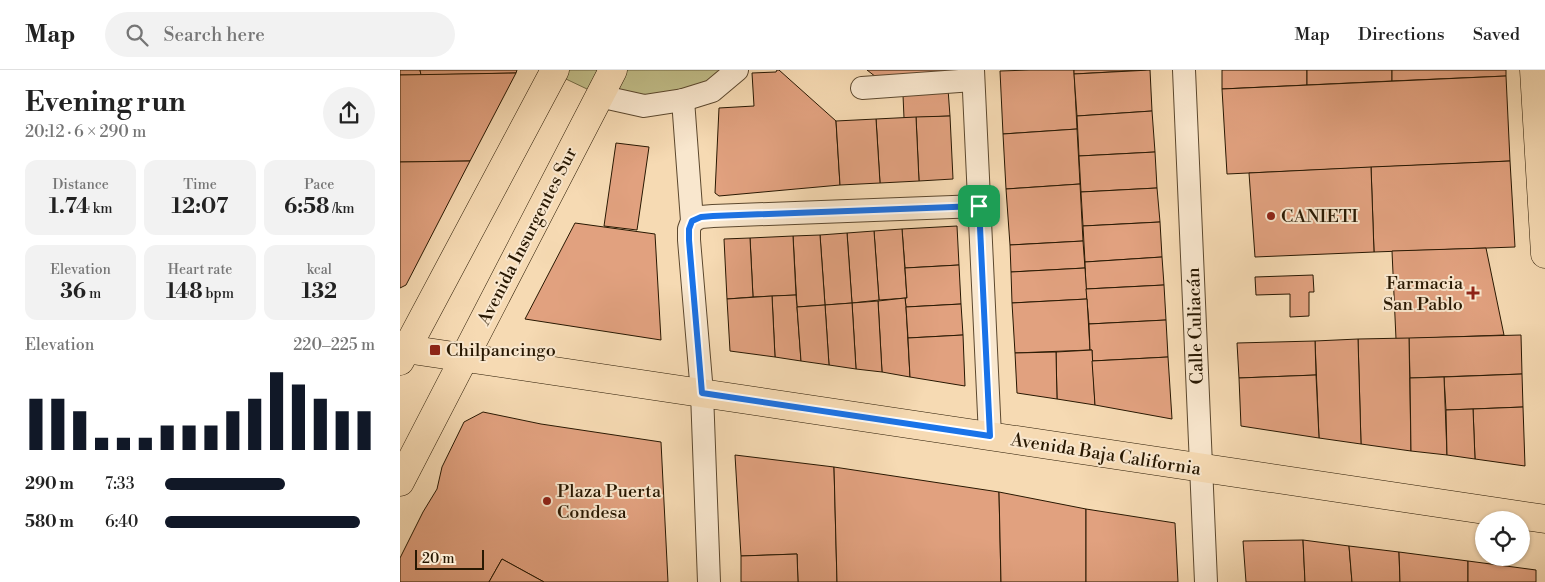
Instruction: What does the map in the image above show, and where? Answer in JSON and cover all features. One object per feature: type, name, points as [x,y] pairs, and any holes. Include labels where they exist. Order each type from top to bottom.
[{"type":"main road","name":"Avenida Insurgentes Sur","points":[[400,482],[613,70]]},
{"type":"main road","points":[[1534,70],[1545,254]]},
{"type":"main road","points":[[402,352],[551,72]]},
{"type":"main road","name":"Avenida Baja California","points":[[402,352],[465,358],[1545,520]]},
{"type":"street","points":[[599,96],[644,106],[683,100],[712,91],[737,70]]},
{"type":"street","name":"Calle Culiacán","points":[[1184,70],[1206,582]]},
{"type":"street","points":[[862,88],[973,75],[990,436]]},
{"type":"street","points":[[683,100],[692,221],[689,229],[689,240],[702,393],[709,582]]},
{"type":"street","points":[[692,221],[701,217],[713,216],[979,206]]},
{"type":"shaded area","points":[[547,70],[746,70],[713,102],[620,101],[587,89]]},
{"type":"building","points":[[400,70],[420,70],[421,75],[400,75]]},
{"type":"building","points":[[420,70],[517,70],[516,73],[421,75]]},
{"type":"building","points":[[777,70],[836,121],[840,185],[719,196],[715,193],[719,108],[754,106],[752,73],[776,72]]},
{"type":"building","points":[[867,70],[947,70],[947,74],[876,77]]},
{"type":"building","points":[[1074,70],[1077,129],[1003,134],[1000,71]]},
{"type":"building","points":[[1074,70],[1146,70],[1074,74]]},
{"type":"building","points":[[1150,70],[1152,111],[1077,116],[1074,74]]},
{"type":"building","points":[[1222,70],[1307,70],[1307,85],[1222,89]]},
{"type":"building","points":[[1307,70],[1392,70],[1392,81],[1307,85]]},
{"type":"building","points":[[1392,70],[1506,70],[1506,76],[1392,81]]},
{"type":"building","points":[[516,73],[470,161],[400,162],[400,75]]},
{"type":"building","points":[[1506,76],[1510,161],[1227,174],[1222,89]]},
{"type":"building","points":[[948,89],[950,116],[904,118],[903,95]]},
{"type":"building","points":[[1152,111],[1155,152],[1079,156],[1077,116]]},
{"type":"building","points":[[950,116],[953,179],[919,181],[916,117]]},
{"type":"building","points":[[916,117],[919,181],[880,183],[876,119]]},
{"type":"building","points":[[876,119],[880,183],[840,185],[836,121]]},
{"type":"building","points":[[1077,129],[1080,184],[1006,189],[1003,134]]},
{"type":"building","points":[[616,143],[649,147],[637,230],[604,226]]},
{"type":"building","points":[[1155,152],[1157,188],[1081,192],[1079,156]]},
{"type":"building","points":[[470,161],[406,285],[400,288],[400,162]]},
{"type":"building","points":[[1510,161],[1515,247],[1374,252],[1371,167]]},
{"type":"building","points":[[1371,167],[1374,252],[1255,257],[1249,173]]},
{"type":"building","points":[[1080,184],[1083,241],[1010,245],[1006,189]]},
{"type":"building","points":[[1157,188],[1160,222],[1083,226],[1081,192]]},
{"type":"building","points":[[1160,222],[1162,257],[1085,262],[1083,226]]},
{"type":"building","points":[[575,223],[655,234],[661,340],[525,319]]},
{"type":"building","points":[[957,226],[959,265],[905,268],[902,229]]},
{"type":"building","points":[[902,229],[907,298],[879,300],[874,231]]},
{"type":"building","points":[[874,231],[879,300],[852,303],[847,233]]},
{"type":"building","points":[[847,233],[852,303],[825,305],[820,235]]},
{"type":"building","points":[[820,235],[825,305],[797,307],[793,236]]},
{"type":"building","points":[[793,236],[796,295],[753,297],[750,238]]},
{"type":"building","points":[[750,238],[753,297],[727,299],[724,239]]},
{"type":"building","points":[[1083,241],[1085,268],[1011,272],[1010,245]]},
{"type":"building","points":[[1486,248],[1504,335],[1396,339],[1392,251]]},
{"type":"building","points":[[1162,257],[1164,285],[1086,289],[1085,262]]},
{"type":"building","points":[[959,265],[961,304],[906,307],[905,268]]},
{"type":"building","points":[[1085,268],[1087,299],[1012,303],[1011,272]]},
{"type":"building","points":[[1313,275],[1314,292],[1309,292],[1309,316],[1290,317],[1290,294],[1256,295],[1255,277]]},
{"type":"building","points":[[1164,285],[1166,320],[1089,324],[1086,289]]},
{"type":"building","points":[[796,295],[801,361],[775,357],[772,296]]},
{"type":"building","points":[[772,296],[775,357],[730,351],[727,299]]},
{"type":"building","points":[[905,298],[910,377],[882,372],[878,301]]},
{"type":"building","points":[[1087,299],[1090,350],[1015,353],[1012,303]]},
{"type":"building","points":[[878,301],[882,372],[856,369],[852,303]]},
{"type":"building","points":[[852,303],[856,369],[829,365],[825,305]]},
{"type":"building","points":[[961,304],[963,335],[908,338],[906,307]]},
{"type":"building","points":[[825,305],[829,365],[801,361],[797,307]]},
{"type":"building","points":[[1166,320],[1168,357],[1092,361],[1089,324]]},
{"type":"building","points":[[963,335],[965,386],[910,377],[908,338]]},
{"type":"building","points":[[1521,335],[1522,374],[1410,378],[1409,338]]},
{"type":"building","points":[[1409,338],[1411,451],[1361,444],[1358,339]]},
{"type":"building","points":[[1358,339],[1361,444],[1319,438],[1315,341]]},
{"type":"building","points":[[1315,341],[1316,375],[1239,378],[1237,343]]},
{"type":"building","points":[[1092,350],[1095,405],[1057,399],[1056,352]]},
{"type":"building","points":[[1056,352],[1057,399],[1017,393],[1015,353]]},
{"type":"building","points":[[1168,357],[1172,419],[1095,405],[1092,361]]},
{"type":"building","points":[[1522,374],[1523,407],[1446,410],[1444,377]]},
{"type":"building","points":[[1316,375],[1319,438],[1241,426],[1239,378]]},
{"type":"building","points":[[1444,377],[1447,455],[1411,451],[1410,378]]},
{"type":"building","points":[[1523,407],[1525,466],[1475,459],[1473,409]]},
{"type":"building","points":[[1473,409],[1475,459],[1447,455],[1446,410]]},
{"type":"building","name":"Plaza Puerta Condesa","points":[[483,412],[541,424],[661,442],[668,582],[544,582],[502,559],[489,582],[400,582],[400,558],[437,489],[442,467],[464,422]]},
{"type":"building","points":[[735,455],[834,467],[837,582],[798,582],[797,554],[741,556]]},
{"type":"building","points":[[834,467],[999,492],[1001,582],[837,582]]},
{"type":"building","points":[[999,492],[1086,509],[1086,582],[1001,582]]},
{"type":"building","points":[[1086,509],[1175,523],[1178,582],[1086,582]]},
{"type":"building","points":[[1303,540],[1305,582],[1246,582],[1243,541]]},
{"type":"building","points":[[1303,540],[1349,546],[1352,582],[1305,582]]},
{"type":"building","points":[[1349,546],[1399,552],[1400,582],[1352,582]]},
{"type":"building","points":[[1399,552],[1468,561],[1468,582],[1400,582]]},
{"type":"building","points":[[797,554],[798,582],[741,582],[741,556]]},
{"type":"building","points":[[502,559],[544,582],[489,582]]},
{"type":"building","points":[[1468,561],[1475,562],[1475,566],[1506,566],[1536,570],[1536,582],[1468,582]]},
{"type":"place","name":"CANIETI","points":[[1271,216]]},
{"type":"place","name":"Farmacia San Pablo","points":[[1473,293]]},
{"type":"place","name":"Chilpancingo","points":[[435,350]]},
{"type":"place","name":"Plaza Puerta Condesa","points":[[547,501]]},
{"type":"route","points":[[979,206],[990,436],[702,393],[689,240],[689,229],[692,221],[701,217],[713,216],[979,206]]}]
